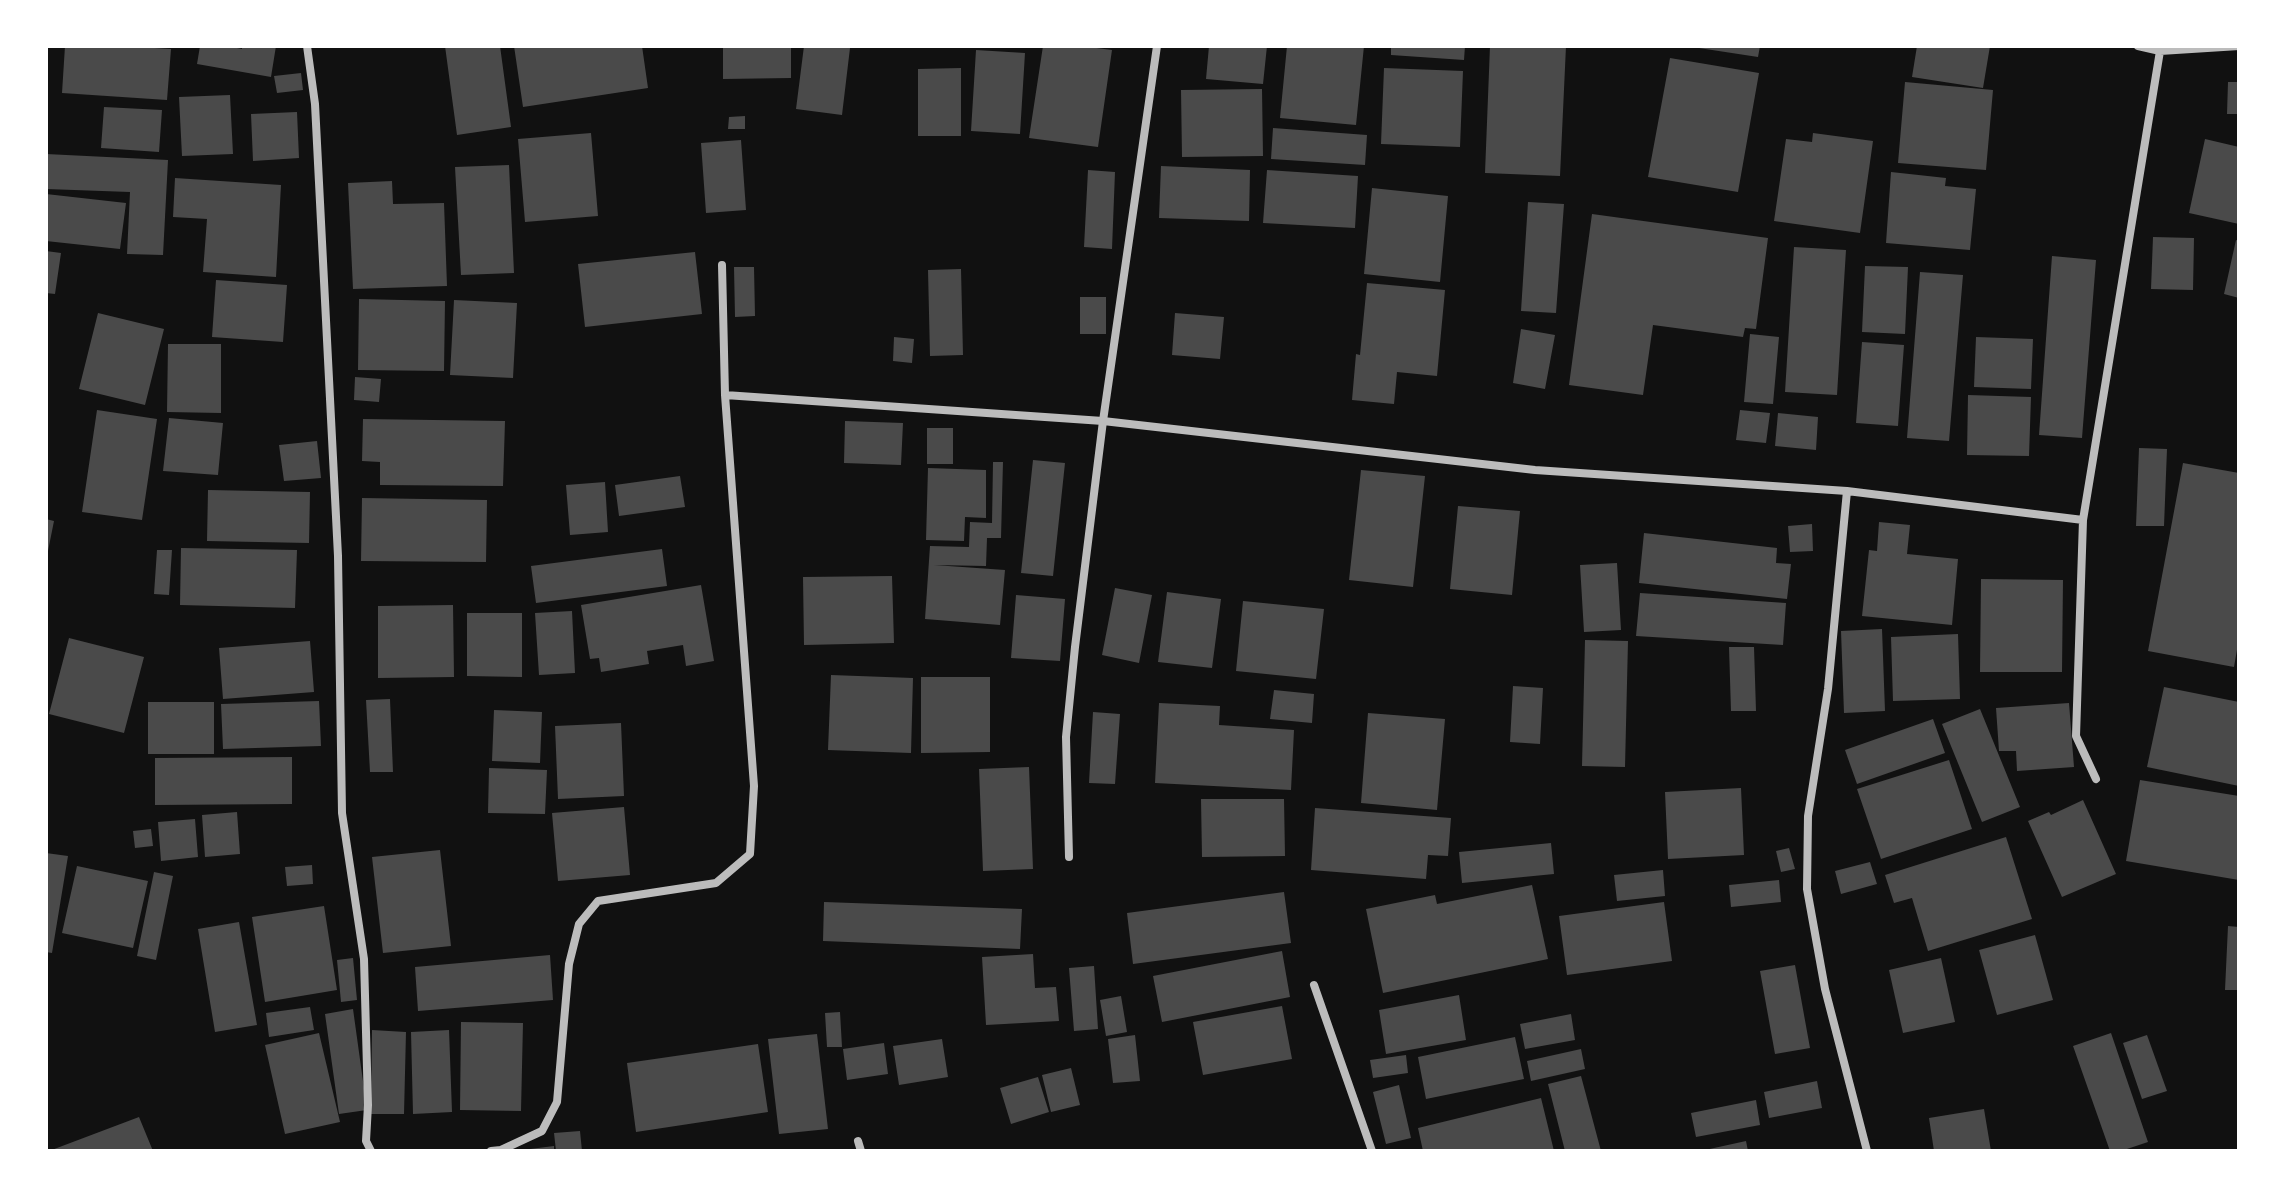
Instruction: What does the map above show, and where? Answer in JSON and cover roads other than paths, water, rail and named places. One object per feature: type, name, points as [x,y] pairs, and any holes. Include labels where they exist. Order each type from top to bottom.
[{"type":"street","points":[[307,46],[315,104],[338,556],[342,813],[364,959],[366,1141],[371,1151]]},
{"type":"street","points":[[1069,857],[1066,737],[1103,421],[1157,46]]},
{"type":"street","points":[[2138,46],[2160,51],[2239,46]]},
{"type":"street","points":[[2096,779],[2076,736],[2083,520],[2160,51]]},
{"type":"street","points":[[491,1151],[501,1150],[542,1131],[557,1102],[569,964],[579,924],[598,901],[716,883],[750,854],[754,786],[725,395],[722,265]]},
{"type":"street","points":[[725,395],[1103,421],[1535,470],[1847,491],[2083,520]]},
{"type":"street","points":[[1847,491],[1828,689],[1808,816],[1807,889],[1825,989],[1867,1151]]},
{"type":"street","points":[[1314,985],[1372,1151]]}]
